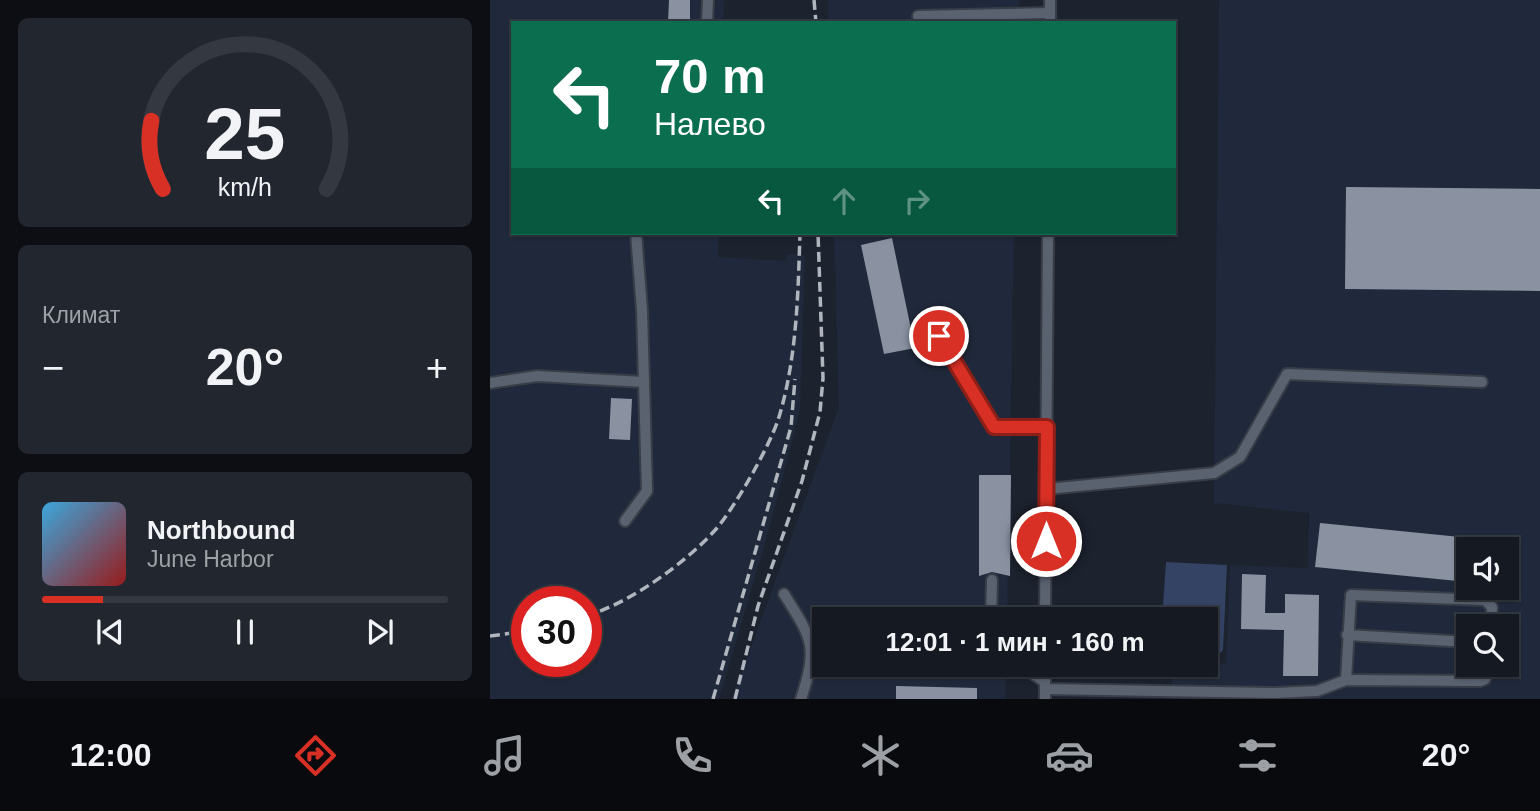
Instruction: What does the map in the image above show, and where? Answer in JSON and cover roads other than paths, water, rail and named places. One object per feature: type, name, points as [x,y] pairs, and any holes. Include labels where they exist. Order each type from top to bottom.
[{"type":"street","points":[[707,21],[708,0]]},
{"type":"street","points":[[918,16],[1050,18],[1050,0]]},
{"type":"street","points":[[625,521],[647,491],[636,235]]},
{"type":"street","points":[[1045,607],[1048,235]]},
{"type":"street","points":[[939,336],[994,427],[1047,427]]},
{"type":"street","points":[[1046,489],[1214,473],[1240,457],[1287,374],[1482,382]]},
{"type":"street","points":[[490,383],[537,376],[644,382]]},
{"type":"street","points":[[991,607],[992,580]]},
{"type":"street","points":[[1346,680],[1348,600],[1356,593],[1485,600],[1492,607],[1491,614]]},
{"type":"street","points":[[785,594],[810,634],[813,662],[801,699]]},
{"type":"street","points":[[1347,635],[1456,641]]},
{"type":"street","points":[[1032,677],[1045,690],[1177,695],[1317,691],[1346,680],[1480,681],[1485,677]]},
{"type":"railway","points":[[814,0],[816,21]]},
{"type":"railway","points":[[602,610],[639,592],[690,555],[717,528],[752,475],[779,417],[790,372],[796,325],[800,235]]},
{"type":"railway","points":[[735,699],[758,606],[802,481],[820,412],[823,378],[818,235]]},
{"type":"railway","points":[[713,699],[791,427],[795,379]]},
{"type":"railway","points":[[490,636],[511,633]]}]
